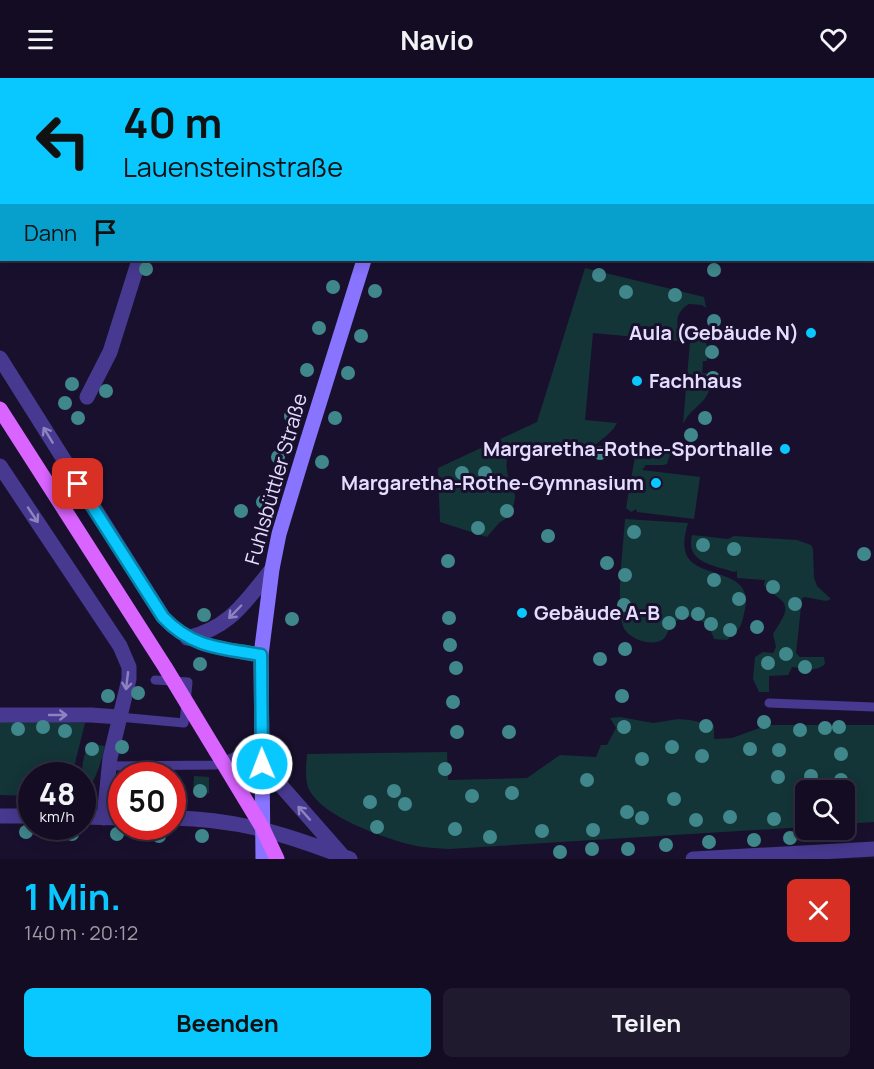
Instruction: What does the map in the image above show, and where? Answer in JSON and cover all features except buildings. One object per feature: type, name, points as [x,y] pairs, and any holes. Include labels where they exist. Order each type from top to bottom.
[{"type":"main road","name":"Fuhlsbüttler Straße","points":[[263,859],[261,655],[272,569],[279,534],[364,261]]},
{"type":"main road","points":[[0,409],[165,667],[262,827],[277,859]]},
{"type":"street","points":[[87,397],[110,352],[139,261]]},
{"type":"street","points":[[0,358],[163,617],[187,638],[261,655]]},
{"type":"street","points":[[0,466],[120,646],[129,667],[129,679],[110,762]]},
{"type":"street","points":[[187,638],[208,633],[225,622],[272,569]]},
{"type":"street","points":[[0,715],[91,714],[119,717]]},
{"type":"street","points":[[262,764],[347,858]]},
{"type":"street","points":[[104,818],[108,776]]},
{"type":"street","points":[[0,816],[18,816]]},
{"type":"street","points":[[96,818],[108,818]]},
{"type":"street","points":[[186,819],[219,821],[262,829],[293,837],[347,858]]},
{"type":"street","points":[[693,859],[874,849]]},
{"type":"lane","points":[[119,717],[184,723],[188,682],[155,680]]},
{"type":"lane","points":[[769,703],[874,707]]},
{"type":"lane","points":[[186,765],[215,765],[262,745]]},
{"type":"green space","points":[[585,268],[704,297],[706,308],[702,305],[689,304],[678,316],[677,323],[679,329],[688,338],[704,337],[707,346],[707,361],[703,361],[702,373],[709,374],[710,384],[706,397],[683,424],[690,342],[593,333],[585,420],[617,423],[614,428],[586,455],[523,450],[524,444],[513,450],[507,459],[508,476],[515,496],[511,515],[499,523],[487,537],[440,522],[438,468],[537,422]]},
{"type":"green space","points":[[642,447],[665,447],[670,454],[667,464],[646,465],[642,470],[700,477],[694,519],[637,512],[636,509],[631,512],[626,508],[636,451]]},
{"type":"green space","points":[[625,519],[688,523],[684,546],[689,559],[696,565],[735,581],[742,587],[746,596],[741,624],[735,633],[727,640],[714,639],[707,626],[697,618],[684,617],[671,627],[664,639],[658,642],[642,641],[628,634],[622,622],[620,609]]},
{"type":"green space","points":[[692,535],[728,539],[734,536],[797,540],[811,545],[814,578],[817,586],[831,599],[826,601],[802,598],[796,653],[800,657],[824,657],[825,664],[813,669],[792,667],[788,675],[769,676],[769,692],[759,692],[753,679],[755,657],[763,652],[773,653],[776,647],[773,634],[784,616],[784,603],[764,585],[765,580],[737,578],[737,571],[710,565],[697,557],[691,544]]},
{"type":"green space","points":[[620,717],[653,723],[678,719],[690,720],[714,725],[714,739],[732,738],[768,725],[874,725],[874,822],[855,823],[855,780],[795,780],[795,828],[449,849],[400,842],[354,824],[338,816],[314,798],[307,783],[307,754],[447,752],[448,780],[527,778],[560,755],[596,757],[601,745],[607,745],[616,728],[610,718]]},
{"type":"green space","points":[[0,720],[85,723],[75,762],[18,762],[18,796],[0,795]]},
{"type":"green space","points":[[91,744],[105,746],[96,774],[96,762],[84,762],[87,749]]},
{"type":"green space","points":[[194,776],[209,777],[209,793],[193,793]]},
{"type":"place","name":"Aula (Gebäude N)","points":[[811,333]]},
{"type":"place","name":"Fachhaus","points":[[637,381]]},
{"type":"place","name":"Margaretha-Rothe-Sporthalle","points":[[785,449]]},
{"type":"place","name":"Margaretha-Rothe-Gymnasium","points":[[656,483]]},
{"type":"place","name":"Gebäude A-B","points":[[522,613]]},
{"type":"route","points":[[78,484],[163,617],[173,628],[187,638],[201,643],[261,655],[262,764]]}]
